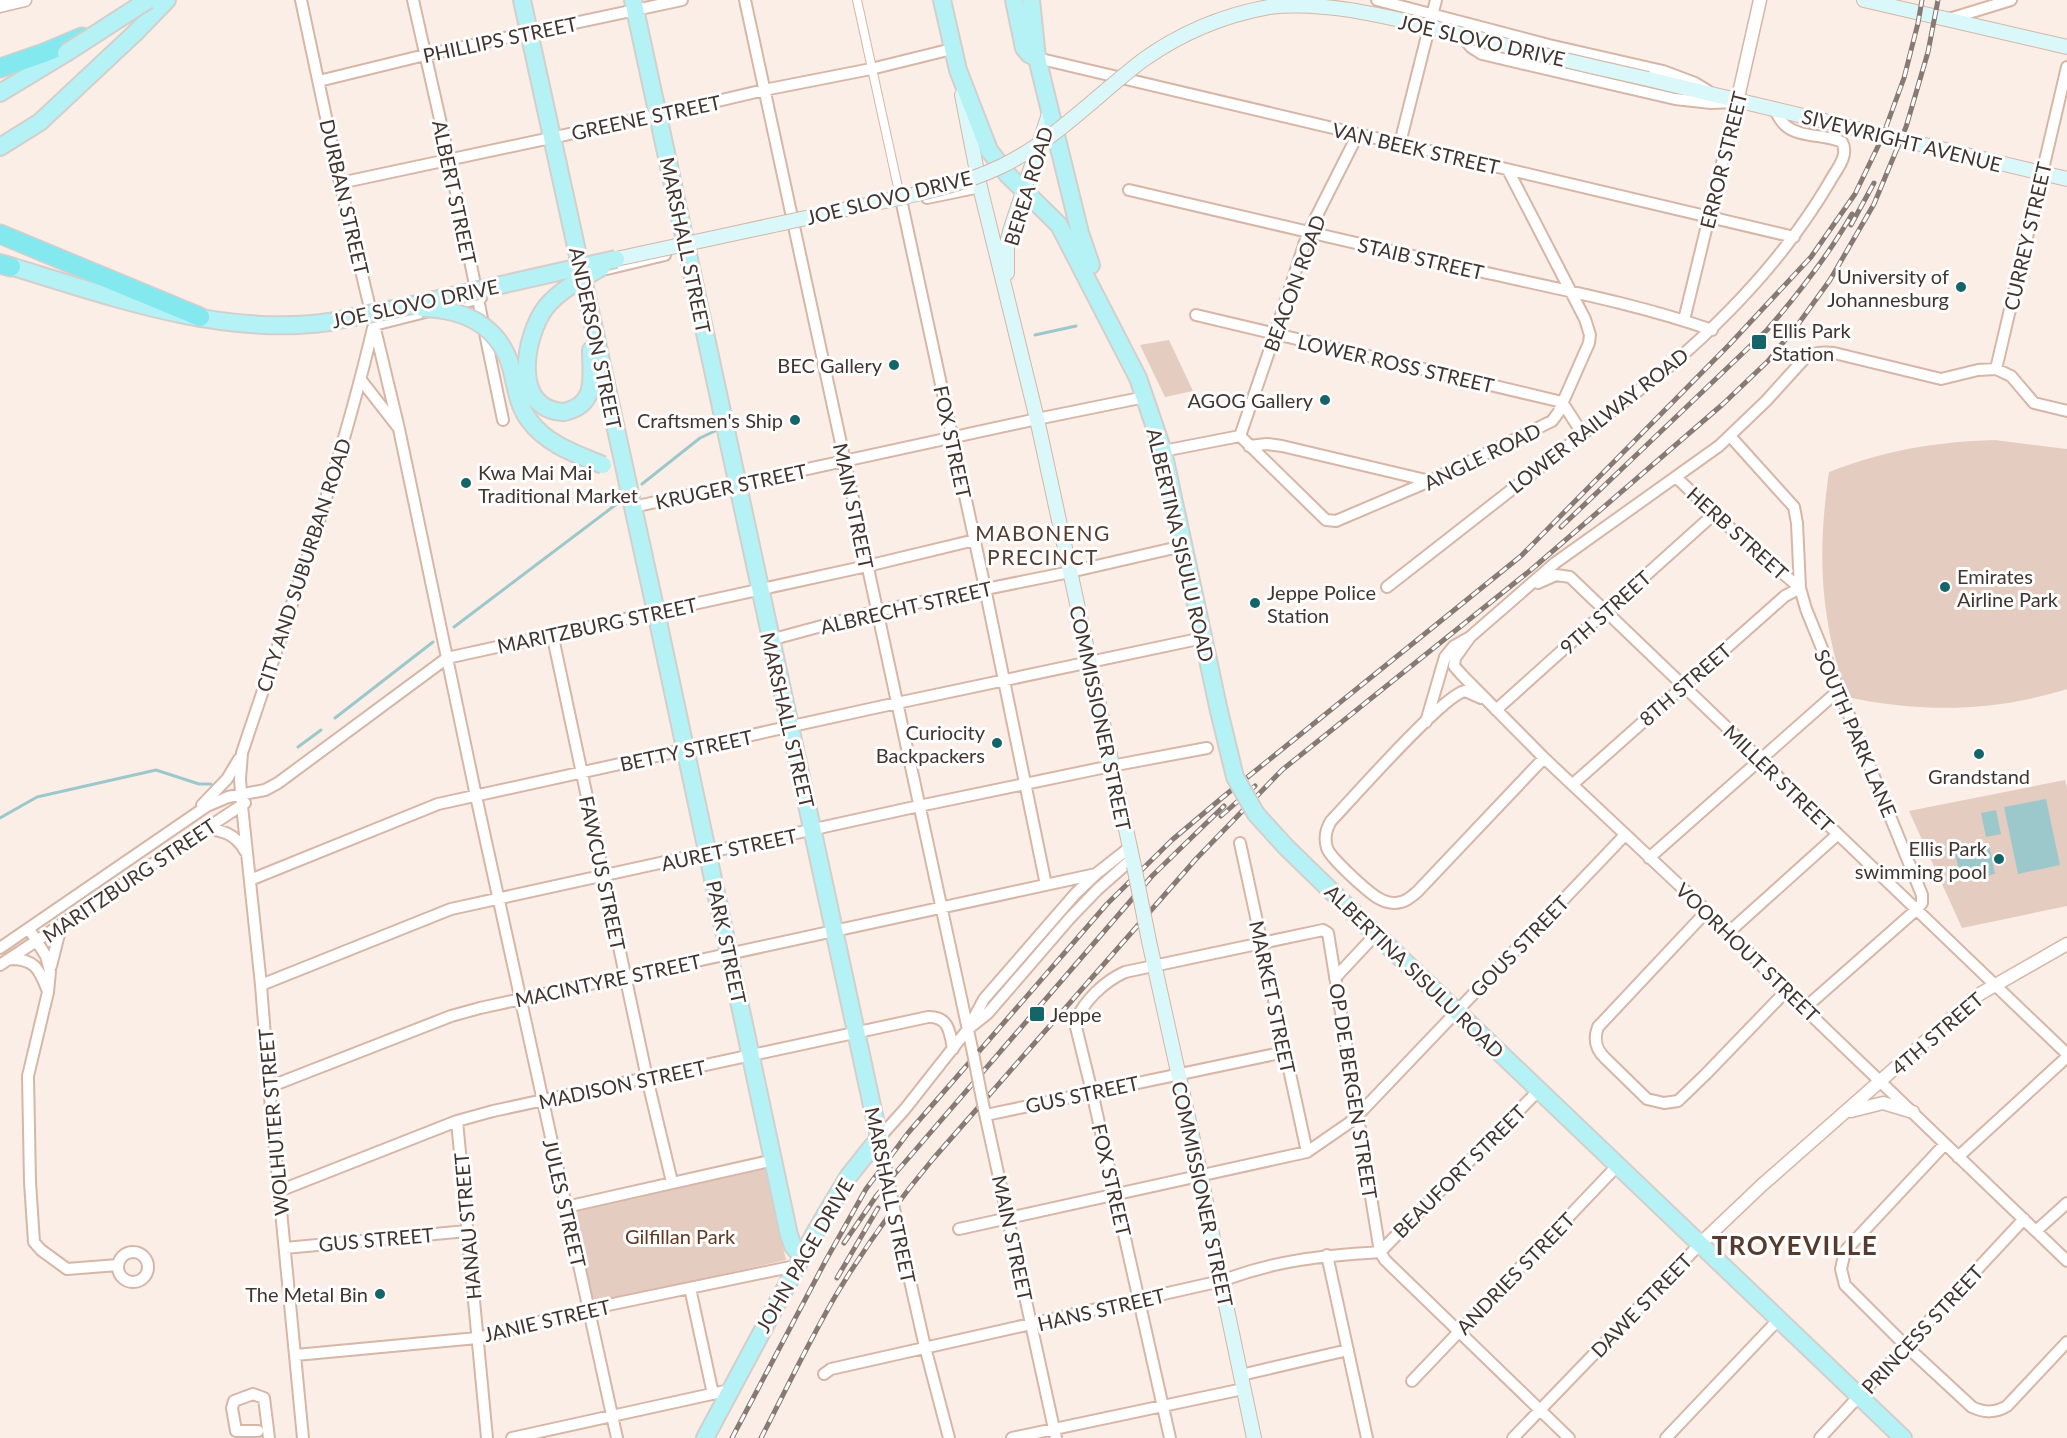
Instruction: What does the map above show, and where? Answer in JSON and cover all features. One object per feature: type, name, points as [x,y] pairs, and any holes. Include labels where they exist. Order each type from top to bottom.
[{"type":"highway","points":[[0,68],[73,41],[127,14]]},
{"type":"highway","points":[[0,234],[200,317]]},
{"type":"main road","points":[[0,93],[127,14],[149,9],[167,0]]},
{"type":"main road","name":"ANDERSON STREET","points":[[522,0],[669,677]]},
{"type":"main road","name":"COMMISSIONER STREET","points":[[942,0],[980,187],[1037,419],[1201,1176],[1254,1438]]},
{"type":"main road","points":[[1014,0],[1023,43],[1029,54],[1037,58]]},
{"type":"main road","name":"ALBERTINA SISULU ROAD","points":[[1031,0],[1037,58],[1087,255],[1130,347],[1138,378]]},
{"type":"main road","points":[[1864,0],[2067,47]]},
{"type":"main road","name":"MARSHALL STREET","points":[[634,5],[881,1146]]},
{"type":"main road","name":"JOE SLOVO DRIVE","points":[[4,265],[139,304],[200,317],[260,326],[305,326],[403,307],[928,191],[980,176],[1027,152],[1165,46],[1207,24],[1228,16],[1272,7],[1316,6],[1370,14],[1737,102]]},
{"type":"main road","points":[[0,147],[40,122],[149,9]]},
{"type":"main road","name":"ALBERTINA SISULU ROAD","points":[[958,70],[988,150],[1007,174],[1045,210],[1068,240],[1138,378],[1162,451],[1235,777],[1256,814],[1286,847],[1376,934],[1903,1438]]},
{"type":"main road","name":"SIVEWRIGHT AVENUE","points":[[1737,102],[1774,108],[1838,126],[2067,179]]},
{"type":"main road","name":"BEREA ROAD","points":[[1007,296],[1007,244],[1050,111]]},
{"type":"main road","points":[[591,318],[589,395],[579,406],[564,412],[549,410],[541,404],[531,389],[526,363],[532,333],[546,308],[555,298],[568,287],[616,259]]},
{"type":"main road","points":[[403,307],[449,310],[470,317],[484,326],[506,353],[518,397],[536,429],[560,446],[603,465],[619,478],[632,503]]},
{"type":"main road","name":"PARK STREET","points":[[669,677],[789,1235],[798,1261]]},
{"type":"main road","name":"JOHN PAGE DRIVE","points":[[705,1438],[816,1229],[848,1177],[881,1146]]},
{"type":"main road","points":[[785,1208],[791,1219],[798,1225],[816,1229]]},
{"type":"street","points":[[0,6],[25,0]]},
{"type":"street","points":[[142,0],[149,9]]},
{"type":"street","name":"DURBAN STREET","points":[[301,0],[340,183],[399,429],[468,758]]},
{"type":"street","name":"ALBERT STREET","points":[[413,0],[449,159],[503,420]]},
{"type":"street","name":"PHILLIPS STREET","points":[[319,81],[425,55],[530,33],[634,5],[682,0]]},
{"type":"street","name":"MAIN STREET","points":[[745,0],[1055,1434]]},
{"type":"street","name":"FOX STREET","points":[[857,0],[975,540],[1046,885]]},
{"type":"street","points":[[1377,0],[1433,16],[1664,71],[1695,83],[1716,96]]},
{"type":"street","points":[[1400,143],[1437,0]]},
{"type":"street","name":"ERROR STREET","points":[[1684,320],[1760,0]]},
{"type":"street","points":[[1948,19],[2011,0]]},
{"type":"street","points":[[1447,19],[1471,47],[1482,54],[1675,99],[1710,103],[1737,102]]},
{"type":"street","name":"GREENE STREET","points":[[340,183],[764,90],[871,69],[952,49]]},
{"type":"street","name":"VAN BEEK STREET","points":[[1037,58],[1794,237]]},
{"type":"street","name":"CURREY STREET","points":[[1996,369],[2067,67]]},
{"type":"street","name":"LOWER RAILWAY ROAD","points":[[1387,587],[1671,365],[1712,330],[1741,300],[1794,237],[1843,158],[1845,149],[1842,142],[1835,139],[1791,129],[1784,125],[1774,108]]},
{"type":"street","name":"BEACON ROAD","points":[[1240,436],[1308,233],[1358,134]]},
{"type":"street","name":"ANGLE ROAD","points":[[1249,446],[1326,520],[1336,521],[1430,482],[1547,424],[1556,417],[1585,352],[1590,335],[1572,292],[1508,170]]},
{"type":"street","points":[[374,324],[794,225],[980,187]]},
{"type":"street","name":"STAIB STREET","points":[[1129,190],[1572,292],[1684,320],[1712,330]]},
{"type":"street","name":"LOWER ROSS STREET","points":[[1196,315],[1562,402]]},
{"type":"street","name":"CITY AND SUBURBAN ROAD","points":[[242,806],[242,753],[312,543],[361,380],[374,324]]},
{"type":"street","points":[[1528,588],[1532,582],[1556,563],[1730,436],[1805,358],[1817,352],[1834,353],[1941,379],[1978,370],[1996,369],[2011,376],[2034,403],[2067,411]]},
{"type":"street","name":"DURBAN STREET","points":[[361,380],[399,429]]},
{"type":"street","name":"KRUGER STREET","points":[[632,503],[845,462],[1145,397]]},
{"type":"street","points":[[1562,402],[1582,433]]},
{"type":"street","points":[[1162,451],[1240,436],[1249,446],[1268,444],[1282,446],[1430,482]]},
{"type":"street","name":"SOUTH PARK LANE","points":[[1730,436],[1794,507],[1797,523],[1800,588],[1814,631],[1920,888],[1922,903],[1916,910]]},
{"type":"street","points":[[1570,577],[1567,569],[1571,558],[1665,490],[1674,479]]},
{"type":"street","name":"HERB STREET","points":[[1674,479],[1800,588]]},
{"type":"street","name":"9TH STREET","points":[[1493,707],[1606,612],[1714,514]]},
{"type":"street","name":"MARITZBURG STREET","points":[[5,962],[242,806],[256,793],[278,783],[447,658],[552,633],[867,566],[975,540]]},
{"type":"street","name":"ALBRECHT STREET","points":[[770,640],[877,611],[1070,572],[1183,546]]},
{"type":"street","points":[[1426,722],[1445,657],[1454,646],[1470,637],[1528,588],[1552,576],[1570,577]]},
{"type":"street","name":"MILLER STREET","points":[[1570,577],[2067,1056]]},
{"type":"street","name":"8TH STREET","points":[[1573,784],[1785,596],[1800,588]]},
{"type":"street","name":"FAWCUS STREET","points":[[552,633],[647,1078],[672,1182]]},
{"type":"street","name":"VOORHOUT STREET","points":[[1470,637],[1455,658],[1454,666],[1493,707],[1624,836],[1729,932],[1786,990],[2067,1261]]},
{"type":"street","name":"BETTY STREET","points":[[250,880],[438,804],[1203,638]]},
{"type":"street","points":[[1650,858],[1838,691]]},
{"type":"street","points":[[1493,707],[1471,693],[1461,692],[1455,694],[1426,722],[1327,827],[1326,840],[1335,860],[1376,897],[1388,902],[1401,903],[1417,892],[1544,758]]},
{"type":"street","name":"AURET STREET","points":[[261,985],[438,913],[919,806],[1207,748]]},
{"type":"street","points":[[192,816],[220,788],[242,753]]},
{"type":"street","name":"JULES STREET","points":[[468,758],[617,1438]]},
{"type":"street","name":"MARITZBURG STREET","points":[[0,948],[214,802],[241,794],[256,793]]},
{"type":"street","name":"WOLHUTER STREET","points":[[242,806],[303,1438]]},
{"type":"street","points":[[206,828],[231,834],[238,840],[248,857]]},
{"type":"street","points":[[1729,932],[1838,834]]},
{"type":"street","name":"GOUS STREET","points":[[1307,1152],[1358,1115],[1624,836]]},
{"type":"street","name":"MARKET STREET","points":[[1240,843],[1307,1152]]},
{"type":"street","name":"JOHN PAGE DRIVE","points":[[969,1033],[984,999],[1076,893],[1096,874],[1132,858]]},
{"type":"street","name":"JOHN PAGE DRIVE","points":[[881,1146],[953,1049],[1098,889],[1132,858]]},
{"type":"street","name":"MACINTYRE STREET","points":[[269,1087],[452,1016],[520,999],[1096,874]]},
{"type":"street","points":[[1806,1008],[1916,910]]},
{"type":"street","points":[[1706,912],[1598,1027],[1595,1035],[1600,1054],[1642,1096],[1664,1103],[1683,1098],[1786,990]]},
{"type":"street","points":[[61,926],[28,1076],[30,1182],[34,1242],[40,1250],[67,1269],[118,1265]]},
{"type":"street","points":[[29,929],[46,956],[50,971]]},
{"type":"street","name":"OP DE BERGEN STREET","points":[[1261,942],[1326,931],[1380,1252]]},
{"type":"street","points":[[1335,978],[1376,934]]},
{"type":"street","points":[[1155,965],[1261,942]]},
{"type":"street","name":"4TH STREET","points":[[1881,1082],[1978,995],[2067,944]]},
{"type":"street","points":[[5,962],[24,960],[33,964],[40,973],[48,992]]},
{"type":"street","name":"FOX STREET","points":[[1155,965],[1125,972],[1108,981],[1076,1019],[1074,1027],[1092,1092],[1170,1438]]},
{"type":"street","name":"MADISON STREET","points":[[279,1191],[457,1121],[856,1033],[934,1017],[943,1020],[948,1026],[953,1049]]},
{"type":"street","name":"GUS STREET","points":[[985,1112],[1285,1052]]},
{"type":"street","points":[[1958,1157],[2067,1056]]},
{"type":"street","name":"DAWE STREET","points":[[1513,1438],[1701,1243],[1762,1185],[1881,1082]]},
{"type":"street","name":"BEAUFORT STREET","points":[[1380,1252],[1539,1090]]},
{"type":"street","points":[[1844,1114],[1861,1107],[1883,1103],[1913,1112]]},
{"type":"street","name":"HANAU STREET","points":[[457,1121],[487,1438]]},
{"type":"street","points":[[1945,1144],[1845,1251],[1841,1269],[1845,1285],[1972,1407],[1988,1412],[2007,1406],[2067,1342]]},
{"type":"street","name":"MARSHALL STREET","points":[[881,1146],[925,1347],[949,1438]]},
{"type":"street","points":[[959,1229],[1307,1152]]},
{"type":"street","points":[[566,1207],[774,1160]]},
{"type":"street","name":"ANDRIES STREET","points":[[1412,1381],[1618,1165]]},
{"type":"street","points":[[2036,1231],[2067,1203]]},
{"type":"street","name":"PRINCESS STREET","points":[[1820,1438],[2024,1219]]},
{"type":"street","name":"GUS STREET","points":[[285,1248],[467,1231]]},
{"type":"street","points":[[1380,1252],[1385,1260],[1569,1438]]},
{"type":"street","name":"HANS STREET","points":[[824,1374],[831,1369],[1221,1281],[1269,1265],[1327,1255],[1380,1252]]},
{"type":"street","points":[[1327,1255],[1367,1438]]},
{"type":"street","name":"JANIE STREET","points":[[296,1355],[477,1338],[798,1261]]},
{"type":"street","points":[[690,1288],[713,1394]]},
{"type":"street","points":[[1666,1438],[1779,1319]]},
{"type":"street","points":[[1012,1438],[1055,1434],[1163,1406],[1348,1350]]},
{"type":"street","points":[[512,1438],[730,1390]]},
{"type":"street","points":[[258,1431],[236,1431],[232,1408],[234,1401],[254,1394],[264,1398],[269,1438]]},
{"type":"green space","points":[[1169,340],[1193,391],[1165,397],[1140,345]]},
{"type":"green space","name":"Emirates Airline Park","points":[[1995,440],[2067,449],[2067,689],[2012,702],[1957,708],[1902,706],[1847,697],[1831,640],[1823,586],[1823,531],[1829,472],[1870,458],[1910,449]]},
{"type":"green space","name":"Ellis Park swimming pool","points":[[2065,780],[2067,788],[2067,906],[1962,928],[1909,811]]},
{"type":"green space","name":"Gilfillan Park","points":[[765,1169],[786,1260],[594,1303],[574,1211]]},
{"type":"water","points":[[2046,799],[2060,865],[2018,874],[2004,807]]},
{"type":"water","points":[[1996,810],[2001,834],[1986,837],[1981,813]]},
{"type":"water","points":[[1989,845],[1995,874],[1961,881],[1955,852]]},
{"type":"waterway","points":[[1035,335],[1076,326]]},
{"type":"waterway","points":[[642,484],[700,438],[715,431]]},
{"type":"waterway","points":[[454,627],[622,500]]},
{"type":"waterway","points":[[335,718],[433,642]]},
{"type":"waterway","points":[[298,747],[321,730]]},
{"type":"waterway","points":[[0,818],[37,797],[156,770],[199,784],[211,784]]},
{"type":"railway","points":[[732,1438],[866,1189],[908,1133],[1107,904],[1172,840],[1223,797],[1521,556],[1729,345],[1811,257],[1855,194],[1882,138],[1904,78],[1922,0]]},
{"type":"railway","points":[[761,1438],[836,1295],[894,1208],[933,1159],[1196,859],[1282,770],[1532,569],[1723,404],[1768,361],[1830,280],[1874,204],[1906,127],[1928,52],[1938,0]]},
{"type":"railway","points":[[1851,225],[1874,183]]},
{"type":"railway","points":[[1561,527],[1767,330],[1812,274],[1852,214]]},
{"type":"railway","points":[[1221,816],[1255,786]]},
{"type":"railway","points":[[844,1243],[877,1195],[1152,876],[1224,806]]},
{"type":"railway","points":[[837,1278],[878,1208]]},
{"type":"place","name":"University of Johannesburg","points":[[1961,287]]},
{"type":"place","name":"Ellis Park Station","points":[[1759,342]]},
{"type":"place","name":"BEC Gallery","points":[[894,365]]},
{"type":"place","name":"AGOG Gallery","points":[[1325,400]]},
{"type":"place","name":"Craftsmen's Ship","points":[[795,420]]},
{"type":"place","name":"Kwa Mai Mai Traditional Market","points":[[466,483]]},
{"type":"place","name":"Emirates Airline Park","points":[[1945,587]]},
{"type":"place","name":"Jeppe Police Station","points":[[1255,603]]},
{"type":"place","name":"Curiocity Backpackers","points":[[997,743]]},
{"type":"place","name":"Grandstand","points":[[1979,754]]},
{"type":"place","name":"Ellis Park swimming pool","points":[[1999,859]]},
{"type":"place","name":"Jeppe","points":[[1037,1014]]},
{"type":"place","name":"The Metal Bin","points":[[380,1294]]},
{"type":"district","name":"MABONENG PRECINCT","points":[[1043,544]]},
{"type":"district","name":"TROYEVILLE","points":[[1795,1245]]}]
